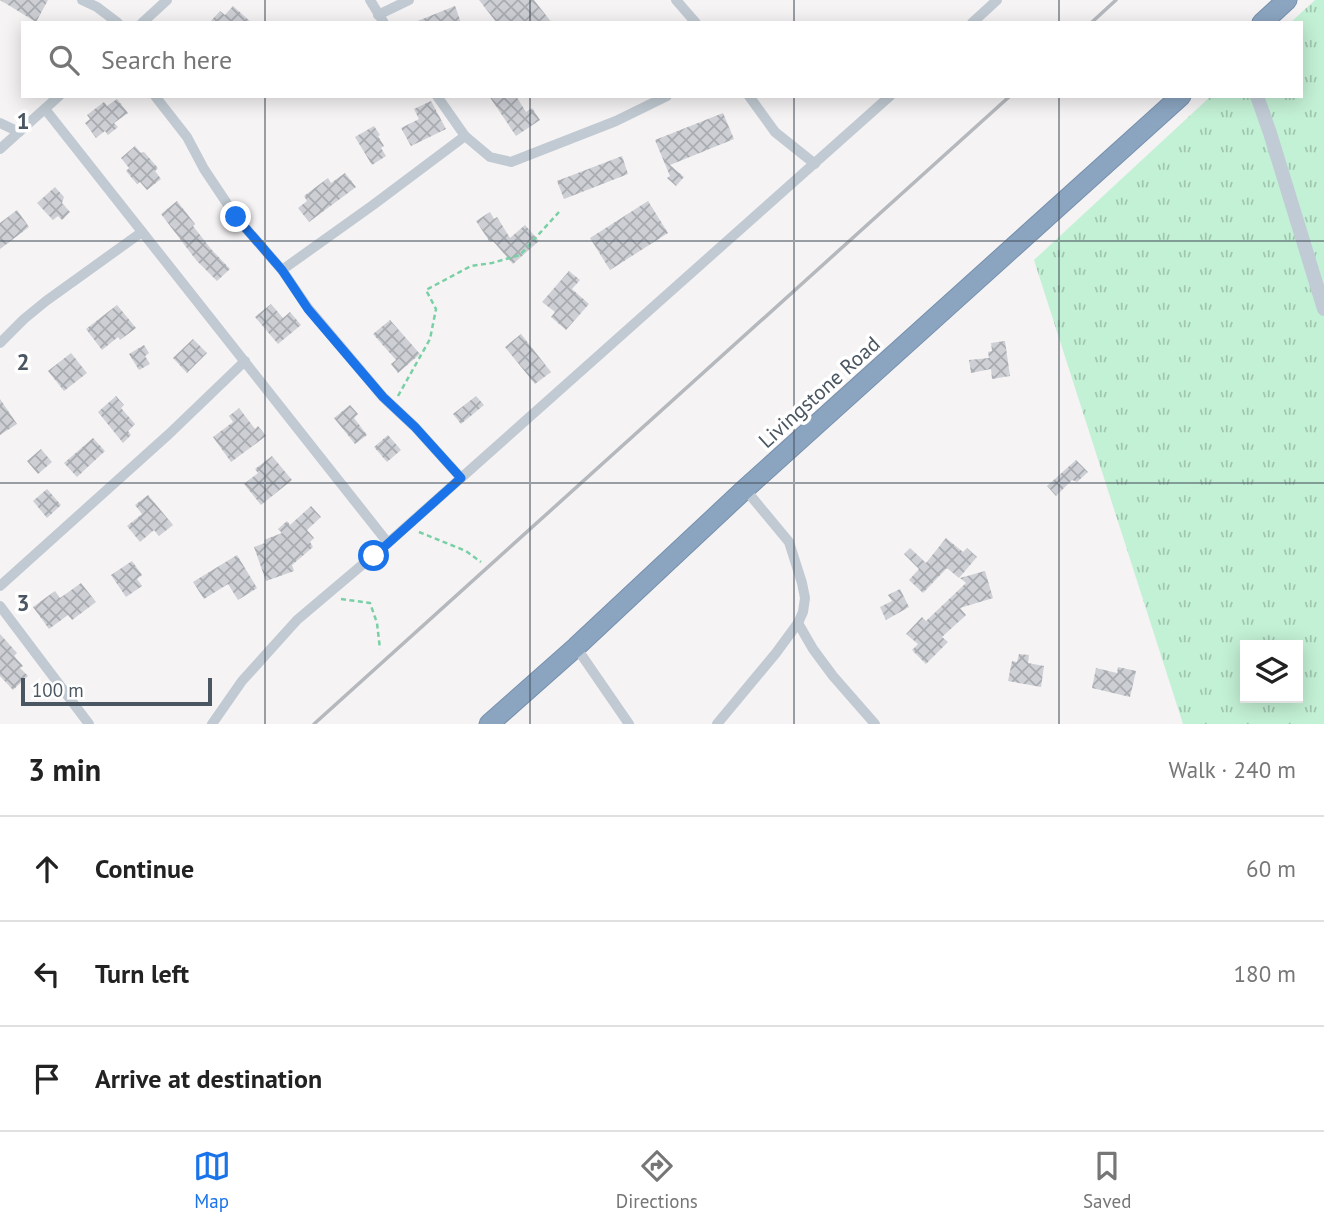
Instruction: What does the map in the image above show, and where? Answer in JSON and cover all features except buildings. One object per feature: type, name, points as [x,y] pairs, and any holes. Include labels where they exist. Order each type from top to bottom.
[{"type":"highway","points":[[1264,21],[1287,0]]},
{"type":"highway","name":"Livingstone Road","points":[[489,724],[1179,98]]},
{"type":"main road","points":[[1258,98],[1324,309]]},
{"type":"street","points":[[82,0],[115,21]]},
{"type":"street","points":[[144,21],[167,0]]},
{"type":"street","points":[[370,0],[381,19],[409,0]]},
{"type":"street","points":[[676,0],[694,21]]},
{"type":"street","points":[[974,21],[997,0]]},
{"type":"street","points":[[0,149],[57,98]]},
{"type":"street","points":[[157,98],[187,137],[204,169],[236,217],[282,270],[308,309],[383,397],[415,427],[461,478]]},
{"type":"street","points":[[438,98],[465,136],[490,157],[511,162],[616,121],[663,98]]},
{"type":"street","points":[[750,98],[775,132],[815,164]]},
{"type":"street","points":[[212,724],[242,681],[296,620],[407,527],[888,98]]},
{"type":"street","points":[[45,109],[388,543]]},
{"type":"street","points":[[0,123],[19,132]]},
{"type":"street","points":[[282,270],[465,136]]},
{"type":"street","points":[[0,343],[46,301],[142,232]]},
{"type":"street","points":[[1,582],[169,434],[245,361]]},
{"type":"street","points":[[717,724],[798,623],[805,598],[789,542],[745,489]]},
{"type":"street","points":[[0,606],[89,724]]},
{"type":"street","points":[[798,623],[820,658],[875,724]]},
{"type":"street","points":[[576,646],[629,724]]},
{"type":"path","points":[[392,406],[430,339],[436,309],[426,290],[471,266],[520,255],[559,212]]},
{"type":"path","points":[[407,527],[466,551],[481,562]]},
{"type":"path","points":[[338,598],[370,603],[377,623],[380,649]]},
{"type":"green space","points":[[1315,0],[1324,0],[1324,724],[1183,724],[1034,260],[1209,98],[1303,98],[1303,21],[1292,21]]},
{"type":"railway","points":[[1093,21],[1116,0]]},
{"type":"railway","points":[[314,724],[1008,98]]},
{"type":"route","points":[[236,217],[282,270],[308,309],[383,397],[415,427],[461,478],[374,556]]}]
